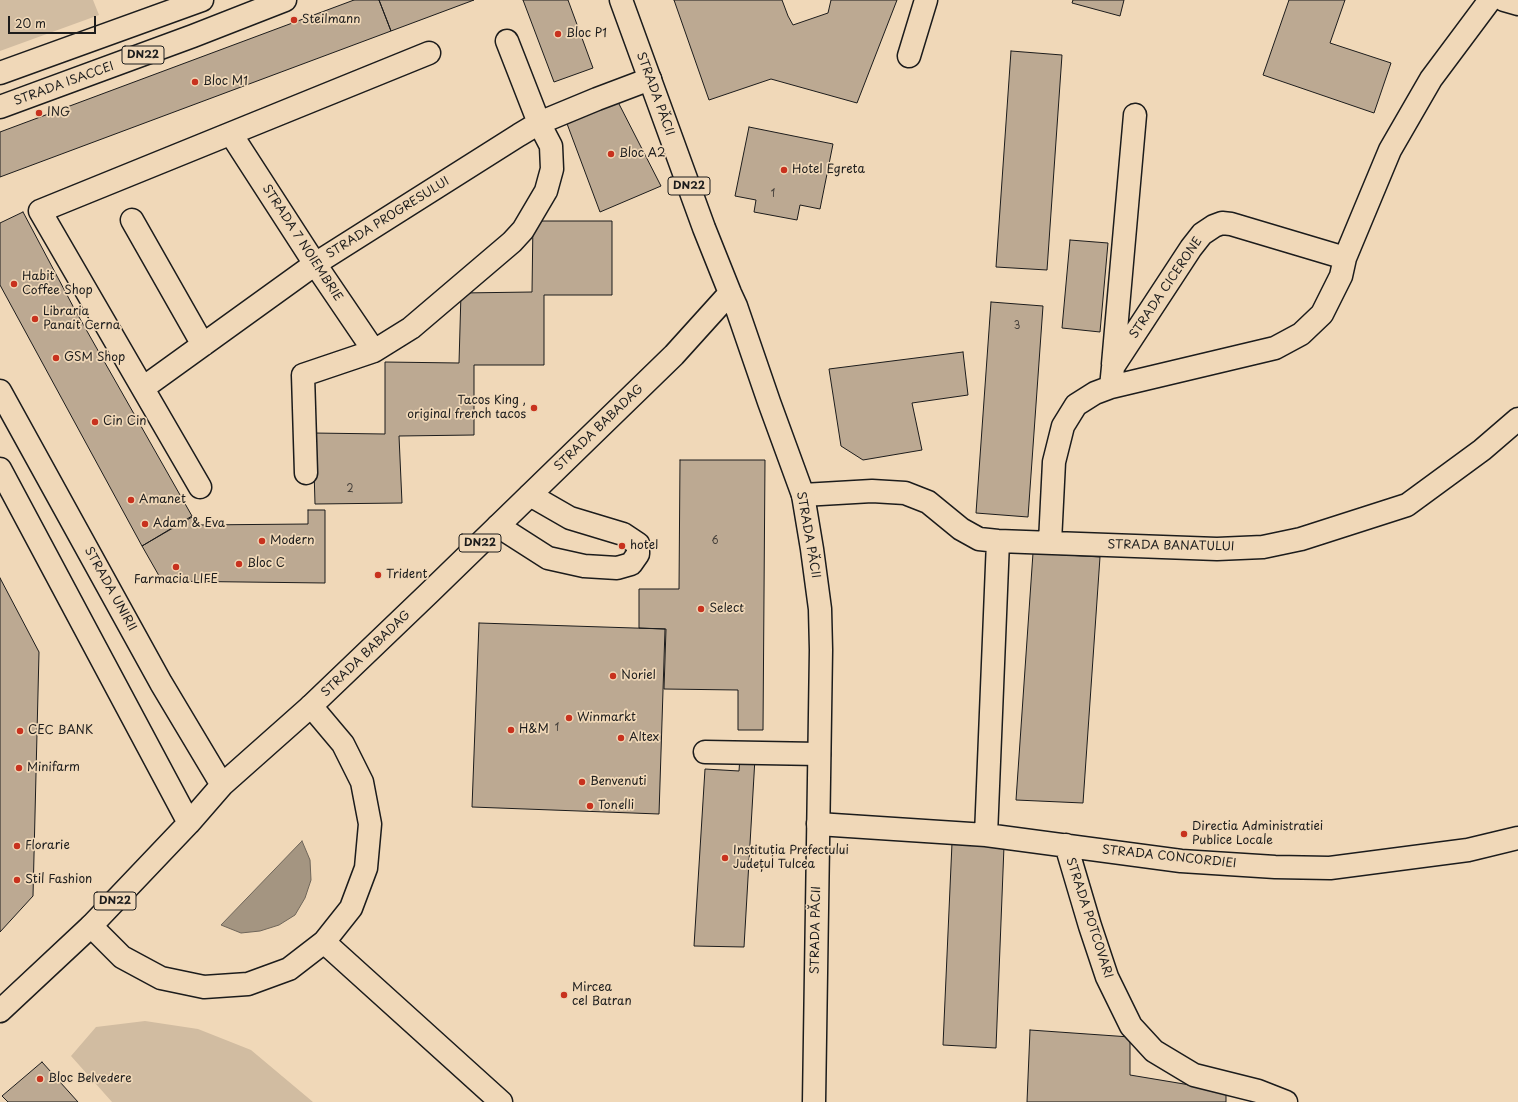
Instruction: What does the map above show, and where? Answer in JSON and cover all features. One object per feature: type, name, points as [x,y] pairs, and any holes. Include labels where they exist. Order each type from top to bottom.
[{"type":"street","name":"DN22","points":[[0,73],[202,0]]},
{"type":"street","name":"STRADA ISACCEI","points":[[0,107],[186,39],[285,0]]},
{"type":"street","name":"STRADA PĂCII","points":[[620,0],[736,306],[768,402],[803,495],[820,609],[821,650],[814,1102]]},
{"type":"street","points":[[909,56],[926,0]]},
{"type":"street","points":[[1050,542],[1054,462],[1063,426],[1076,405],[1095,394],[1112,377],[1275,348],[1301,334],[1322,314],[1340,276],[1345,258],[1390,150],[1431,78],[1490,0]]},
{"type":"street","points":[[1504,0],[1518,4]]},
{"type":"street","points":[[306,473],[303,375],[374,351],[411,328],[512,242],[523,230],[546,191],[552,169],[551,146],[539,123],[507,42]]},
{"type":"street","points":[[200,487],[40,211],[429,53]]},
{"type":"street","name":"STRADA PROGRESULUI","points":[[143,388],[315,264],[539,123],[597,98],[650,79]]},
{"type":"street","name":"STRADA CICERONE","points":[[1112,377],[1135,115]]},
{"type":"street","name":"STRADA 7 NOIEMBRIE","points":[[231,134],[315,264],[374,351]]},
{"type":"street","points":[[132,220],[203,345]]},
{"type":"street","name":"STRADA CICERONE","points":[[1112,377],[1191,248],[1202,234],[1214,226],[1222,223],[1231,224],[1345,258]]},
{"type":"street","name":"STRADA BABADAG","points":[[0,1011],[91,926],[189,823],[222,785],[311,706],[498,526],[674,355],[730,293]]},
{"type":"street","name":"STRADA UNIRII","points":[[0,391],[161,683],[222,785]]},
{"type":"street","name":"STRADA BANATULUI","points":[[803,495],[872,491],[905,493],[928,502],[961,529],[979,539],[998,541],[1217,549],[1263,547],[1301,539],[1407,505],[1482,450],[1518,419]]},
{"type":"street","points":[[0,469],[189,823]]},
{"type":"street","points":[[498,526],[548,558],[584,566],[617,568],[631,564],[638,554],[638,544],[623,534],[570,518],[530,495]]},
{"type":"street","points":[[986,835],[998,541]]},
{"type":"street","points":[[91,926],[122,957],[161,978],[204,987],[248,984],[289,969],[324,942],[351,908],[366,868],[370,824],[362,782],[343,744],[311,706]]},
{"type":"street","points":[[705,752],[819,754]]},
{"type":"street","name":"STRADA CONCORDIEI","points":[[818,824],[986,835],[1180,861],[1275,867],[1330,868],[1515,844]]},
{"type":"street","name":"STRADA POTCOVARI","points":[[1066,845],[1107,977],[1131,1026],[1154,1051],[1194,1074],[1258,1091],[1286,1102]]},
{"type":"street","points":[[324,942],[487,1097]]},
{"type":"shaded area","points":[[0,0],[93,0],[99,15],[0,51]]},
{"type":"shaded area","points":[[302,841],[310,860],[311,880],[305,898],[295,915],[279,925],[260,931],[241,933],[221,925]]},
{"type":"shaded area","points":[[145,1021],[198,1029],[251,1050],[313,1102],[112,1102],[71,1056],[96,1027]]},
{"type":"building","name":"Bloc M1","points":[[354,0],[379,0],[391,31],[0,177],[0,132]]},
{"type":"building","points":[[379,0],[474,0],[391,31]]},
{"type":"building","name":"Bloc P1","points":[[523,0],[568,0],[593,68],[554,82]]},
{"type":"building","points":[[674,0],[782,0],[793,25],[828,13],[831,0],[897,0],[857,103],[771,79],[709,100]]},
{"type":"building","points":[[1073,0],[1124,0],[1120,16],[1072,3]]},
{"type":"building","points":[[1289,0],[1345,0],[1330,43],[1391,63],[1374,113],[1263,75]]},
{"type":"building","points":[[1011,51],[1062,55],[1047,270],[996,267]]},
{"type":"building","name":"Bloc A2","points":[[618,102],[661,186],[600,212],[566,121]]},
{"type":"building","name":"Hotel Egreta","points":[[749,127],[833,144],[820,209],[800,205],[797,220],[754,212],[756,200],[735,196]]},
{"type":"building","points":[[23,212],[75,310],[192,516],[142,546],[0,285],[0,223]]},
{"type":"building","points":[[533,221],[612,221],[612,295],[544,295],[544,365],[474,365],[474,435],[399,436],[402,503],[315,504],[313,433],[385,434],[385,362],[459,363],[461,293],[532,292]]},
{"type":"building","points":[[1070,240],[1108,243],[1100,332],[1062,328]]},
{"type":"building","points":[[991,302],[1043,306],[1028,517],[976,513]]},
{"type":"building","points":[[963,352],[968,395],[912,403],[922,450],[863,460],[841,446],[829,369]]},
{"type":"building","name":"Select","points":[[680,460],[765,460],[763,730],[738,730],[738,690],[664,689],[666,629],[639,628],[639,589],[679,589]]},
{"type":"building","name":"Bloc C","points":[[308,510],[325,510],[325,583],[162,581],[142,546],[192,517],[197,525],[308,524]]},
{"type":"building","points":[[1033,553],[1100,557],[1083,803],[1016,800]]},
{"type":"building","points":[[0,578],[39,652],[33,896],[0,932]]},
{"type":"building","name":"Winmarkt","points":[[479,623],[665,629],[659,814],[472,807]]},
{"type":"building","name":"Instituția Prefectului Județul Tulcea","points":[[740,757],[755,758],[744,947],[694,946],[705,769],[739,771]]},
{"type":"building","points":[[952,843],[1004,846],[996,1048],[943,1045]]},
{"type":"building","points":[[1030,1030],[1130,1037],[1130,1075],[1226,1091],[1226,1102],[1027,1102]]},
{"type":"building","name":"Bloc Belvedere","points":[[42,1062],[78,1102],[8,1102],[2,1096]]},
{"type":"place","name":"Steilmann","points":[[294,20]]},
{"type":"place","name":"Bloc P1","points":[[558,34]]},
{"type":"place","name":"Bloc M1","points":[[195,82]]},
{"type":"place","name":"ING","points":[[39,113]]},
{"type":"place","name":"Bloc A2","points":[[611,154]]},
{"type":"place","name":"Hotel Egreta","points":[[784,170]]},
{"type":"place","name":"Habit Coffee Shop","points":[[14,284]]},
{"type":"place","name":"Libraria Panait Cerna","points":[[35,319]]},
{"type":"place","name":"GSM Shop","points":[[56,358]]},
{"type":"place","name":"Tacos King , original french tacos","points":[[534,408]]},
{"type":"place","name":"Cin Cin","points":[[95,422]]},
{"type":"place","name":"Amanet","points":[[131,500]]},
{"type":"place","name":"Adam & Eva","points":[[145,524]]},
{"type":"place","name":"Modern","points":[[262,541]]},
{"type":"place","name":"hotel","points":[[622,546]]},
{"type":"place","name":"Bloc C","points":[[239,564]]},
{"type":"place","name":"Farmacia LIFE","points":[[176,567]]},
{"type":"place","name":"Trident","points":[[378,575]]},
{"type":"place","name":"Select","points":[[701,609]]},
{"type":"place","name":"Noriel","points":[[613,676]]},
{"type":"place","name":"Winmarkt","points":[[569,718]]},
{"type":"place","name":"H&M","points":[[511,730]]},
{"type":"place","name":"CEC BANK","points":[[20,731]]},
{"type":"place","name":"Altex","points":[[621,738]]},
{"type":"place","name":"Minifarm","points":[[19,768]]},
{"type":"place","name":"Benvenuti","points":[[582,782]]},
{"type":"place","name":"Tonelli","points":[[590,806]]},
{"type":"place","name":"Directia Administratiei Publice Locale","points":[[1184,834]]},
{"type":"place","name":"Florarie","points":[[17,846]]},
{"type":"place","name":"Instituția Prefectului Județul Tulcea","points":[[725,858]]},
{"type":"place","name":"Stil Fashion","points":[[17,880]]},
{"type":"place","name":"Mircea cel Batran","points":[[564,995]]},
{"type":"place","name":"Bloc Belvedere","points":[[40,1079]]}]
